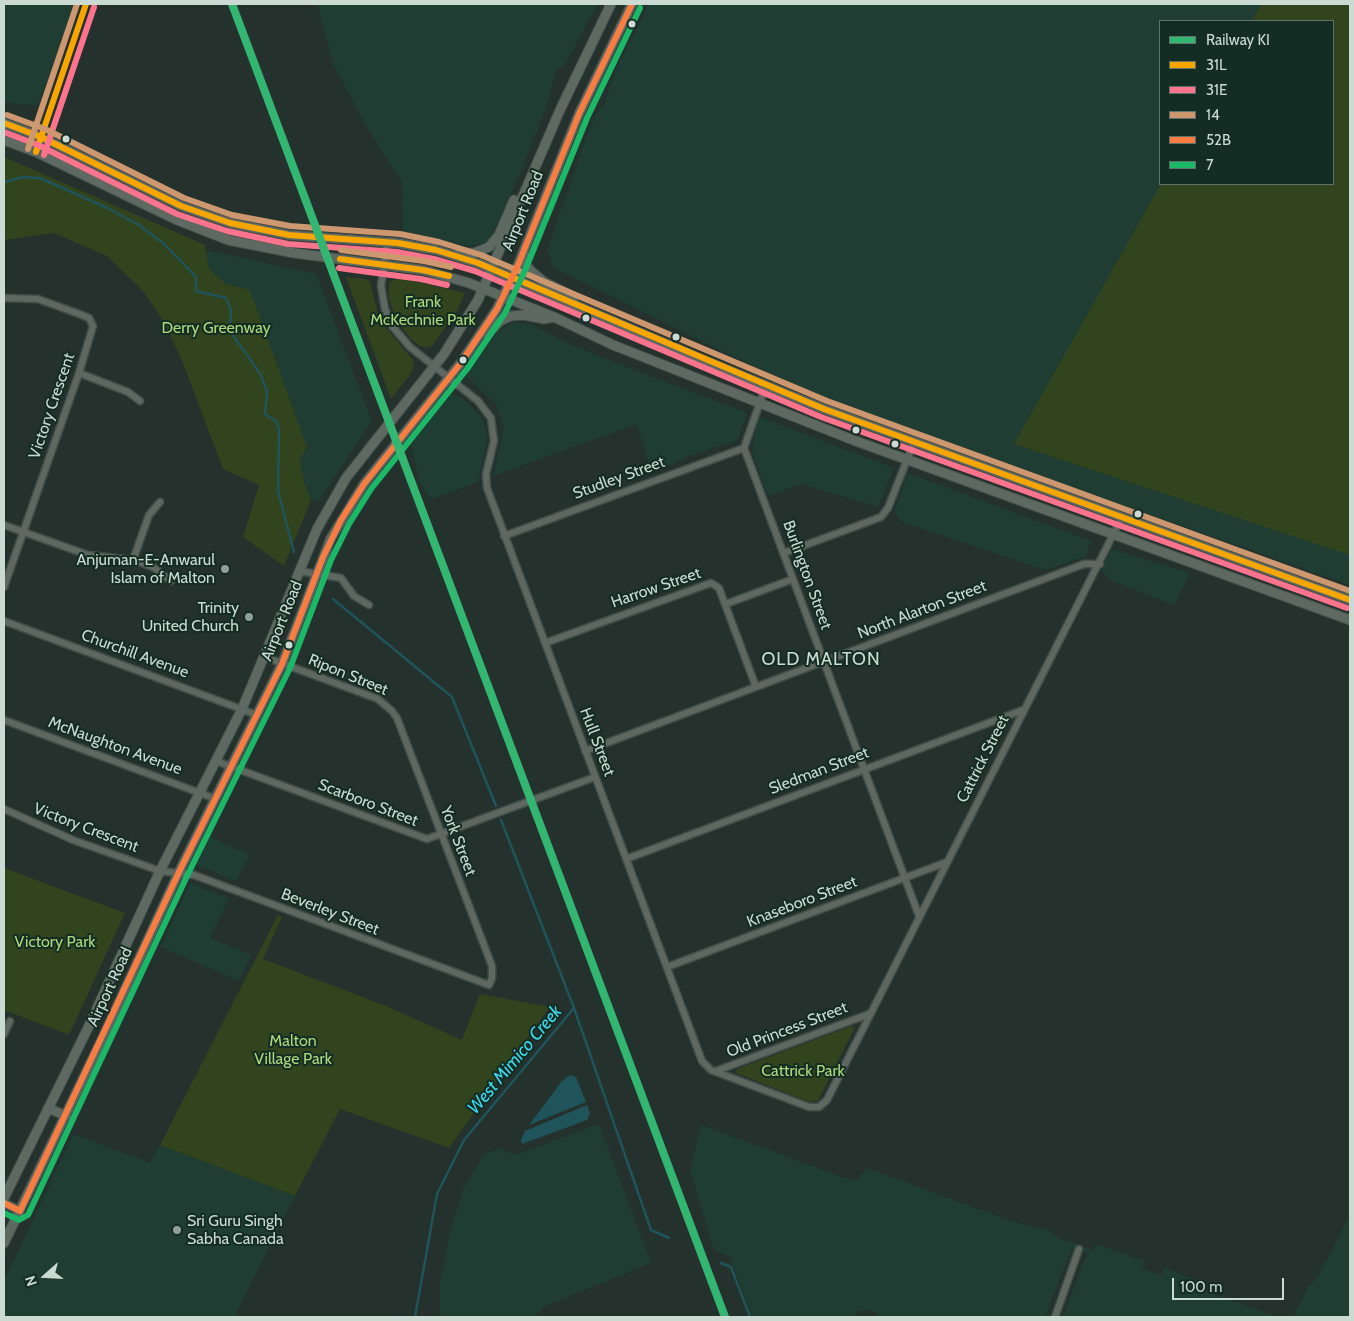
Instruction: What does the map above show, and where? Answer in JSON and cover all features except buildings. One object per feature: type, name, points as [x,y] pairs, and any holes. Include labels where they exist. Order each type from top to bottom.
[{"type":"main road","name":"Airport Road","points":[[4,1198],[87,1030],[160,870],[198,792],[242,709],[317,529],[339,489],[435,366],[459,332],[483,288],[575,78],[611,4]]},
{"type":"main road","name":"Airport Road","points":[[4,1243],[66,1116],[179,872],[282,664],[331,538],[364,484],[478,339],[503,296],[579,114],[632,4]]},
{"type":"main road","points":[[4,123],[41,137],[181,206],[230,223],[289,235],[387,242],[436,250],[492,268],[575,305],[766,384],[914,442],[1350,600]]},
{"type":"main road","points":[[4,140],[36,152],[177,220],[228,240],[294,253],[384,264],[439,274],[483,288],[554,317],[613,345],[759,404],[907,460],[1350,620]]},
{"type":"main road","points":[[436,250],[460,254],[480,251],[489,247],[499,235],[514,200],[523,194]]},
{"type":"main road","points":[[543,202],[545,206],[523,260],[544,282],[570,295],[575,305]]},
{"type":"main road","points":[[478,339],[483,338],[500,320],[511,316],[524,315],[544,319],[554,317]]},
{"type":"main road","points":[[1180,558],[1186,541]]},
{"type":"main road","points":[[87,1030],[105,1033]]},
{"type":"main road","points":[[48,1108],[66,1116]]},
{"type":"street","name":"Hull Street","points":[[387,242],[382,294],[392,326],[406,343],[478,401],[491,418],[494,442],[486,474],[486,485],[702,1061],[707,1068],[809,1107],[819,1106],[827,1100],[869,1014]]},
{"type":"street","name":"Victory Crescent","points":[[4,298],[38,299],[90,318],[93,326],[79,374],[4,587]]},
{"type":"street","points":[[79,374],[128,392],[140,401]]},
{"type":"street","points":[[744,448],[766,384]]},
{"type":"street","points":[[784,553],[881,517],[888,508],[914,442]]},
{"type":"street","name":"Studley Street","points":[[504,536],[744,448]]},
{"type":"street","name":"Burlington Street","points":[[744,448],[919,916]]},
{"type":"street","points":[[133,560],[149,515],[160,502]]},
{"type":"street","name":"Cattrick Street","points":[[869,1014],[1022,710],[1100,564],[1122,517]]},
{"type":"street","points":[[4,525],[88,555],[133,560],[153,567],[170,581]]},
{"type":"street","name":"North Alarton Street","points":[[585,751],[1084,564],[1100,564]]},
{"type":"street","points":[[299,571],[341,578],[354,596],[369,606]]},
{"type":"street","points":[[726,604],[793,579]]},
{"type":"street","name":"Harrow Street","points":[[545,643],[706,584],[715,584],[719,588],[726,604],[756,687]]},
{"type":"street","name":"Churchill Avenue","points":[[4,621],[257,715]]},
{"type":"street","name":"Ripon Street","points":[[265,657],[378,699],[391,709]]},
{"type":"street","name":"York Street","points":[[391,709],[397,718],[492,966],[492,978],[489,985]]},
{"type":"street","name":"Sledman Street","points":[[626,859],[1022,710]]},
{"type":"street","name":"McNaughton Avenue","points":[[4,720],[216,799]]},
{"type":"street","name":"Scarboro Street","points":[[216,761],[422,838],[441,836],[595,777]]},
{"type":"street","name":"Victory Crescent","points":[[4,809],[73,840],[160,870]]},
{"type":"street","name":"Knaseboro Street","points":[[667,967],[947,862]]},
{"type":"street","name":"Beverley Street","points":[[160,870],[179,872],[489,985]]},
{"type":"street","name":"Old Princess Street","points":[[715,1071],[869,1014]]},
{"type":"street","points":[[4,1034],[10,1021]]},
{"type":"street","points":[[4,1202],[20,1212]]},
{"type":"street","points":[[1055,1317],[1080,1249]]},
{"type":"shaded area","points":[[4,4],[77,4],[38,106],[4,102]]},
{"type":"shaded area","points":[[317,4],[598,4],[565,65],[557,69],[546,107],[520,174],[492,235],[485,243],[466,246],[403,232],[402,183],[365,124],[334,66]]},
{"type":"shaded area","points":[[649,4],[1350,4],[1350,585],[863,414],[746,363],[554,268],[547,250],[595,116],[605,102],[615,72]]},
{"type":"shaded area","points":[[207,250],[316,274],[372,421],[319,501],[311,500],[304,482],[300,459],[250,291],[226,284],[208,269]]},
{"type":"shaded area","points":[[514,322],[532,324],[563,341],[745,412],[747,415],[736,441],[692,455],[652,473],[637,424],[493,476],[504,428],[496,405],[466,376],[467,371],[498,331]]},
{"type":"shaded area","points":[[451,395],[460,396],[481,416],[487,432],[486,448],[478,482],[431,499],[419,481],[411,444]]},
{"type":"shaded area","points":[[763,418],[894,468],[878,507],[801,484],[768,496],[752,452],[756,427],[759,419]]},
{"type":"shaded area","points":[[908,473],[1091,541],[1086,556],[1045,570],[900,521],[895,510]]},
{"type":"shaded area","points":[[1112,549],[1190,573],[1174,605],[1112,581],[1101,570]]},
{"type":"shaded area","points":[[210,837],[250,855],[236,881],[197,865]]},
{"type":"shaded area","points":[[190,883],[229,899],[210,938],[251,955],[239,981],[161,947]]},
{"type":"shaded area","points":[[599,1124],[651,1263],[546,1306],[533,1317],[440,1317],[440,1283],[451,1228],[464,1188],[484,1155],[499,1148],[515,1155]]},
{"type":"shaded area","points":[[701,1125],[856,1182],[867,1168],[1011,1221],[1049,1230],[1059,1238],[1093,1250],[1096,1244],[1145,1261],[1143,1269],[1161,1275],[1164,1268],[1199,1281],[1198,1288],[1276,1317],[1063,1317],[1087,1253],[1072,1248],[1045,1317],[880,1317],[877,1313],[867,1309],[857,1312],[853,1317],[752,1317],[730,1257],[714,1250],[690,1170]]},
{"type":"shaded area","points":[[74,1134],[150,1163],[160,1145],[295,1196],[234,1317],[4,1317],[4,1281]]},
{"type":"shaded area","points":[[1350,1214],[1350,1317],[1293,1317],[1309,1286],[1318,1277]]},
{"type":"green space","points":[[1262,4],[1350,4],[1350,555],[1014,444],[1160,185],[1334,185],[1334,20],[1253,20]]},
{"type":"green space","name":"Derry Greenway","points":[[4,157],[205,245],[209,269],[226,284],[250,290],[307,447],[300,459],[304,482],[311,500],[284,566],[243,537],[259,485],[223,469],[183,363],[164,322],[144,292],[107,256],[54,233],[4,240]]},
{"type":"green space","name":"Frank McKechnie Park","points":[[346,277],[366,279],[370,282],[380,321],[414,361],[412,372],[391,399]]},
{"type":"green space","name":"Frank McKechnie Park","points":[[400,278],[465,293],[457,311],[432,346],[426,348],[419,346],[410,338],[396,319],[389,299],[389,286],[391,281]]},
{"type":"green space","name":"Victory Park","points":[[4,868],[125,913],[69,1035],[4,1010]]},
{"type":"green space","name":"Malton Village Park","points":[[278,915],[282,917],[263,959],[386,1006],[462,1040],[480,994],[550,1007],[449,1148],[340,1109],[295,1196],[160,1145]]},
{"type":"green space","name":"Cattrick Park","points":[[852,1026],[855,1027],[818,1101],[810,1102],[736,1073],[737,1069]]},
{"type":"water","points":[[570,1075],[576,1077],[586,1102],[529,1125],[562,1081]]},
{"type":"water","points":[[587,1105],[590,1113],[587,1120],[522,1144],[521,1140],[525,1131]]},
{"type":"waterway","name":"West Mimico Creek","points":[[4,182],[22,177],[40,178],[105,207],[139,225],[163,243],[196,277],[196,291],[226,298],[231,310],[230,331],[261,375],[267,392],[265,414],[277,422],[279,431],[278,491],[294,552]]},
{"type":"waterway","name":"West Mimico Creek","points":[[333,599],[452,697],[496,806]]},
{"type":"waterway","points":[[501,820],[574,1008],[651,1230],[669,1238]]},
{"type":"waterway","name":"West Mimico Creek","points":[[415,1317],[437,1194],[464,1140],[574,1008]]},
{"type":"waterway","points":[[721,1263],[731,1267],[750,1317]]},
{"type":"rail line","name":"KI","points":[[232,4],[725,1317]]},
{"type":"transit line","name":"14","points":[[28,149],[77,4]]},
{"type":"transit line","name":"31L","points":[[36,152],[86,4]]},
{"type":"transit line","name":"52B","points":[[4,1203],[20,1211],[179,872],[282,664],[323,557],[341,520],[364,484],[460,364],[497,309],[518,265],[579,114],[632,4]]},
{"type":"transit line","name":"31E","points":[[44,155],[94,7]]},
{"type":"transit line","name":"7","points":[[4,1213],[19,1220],[28,1215],[187,876],[290,668],[331,560],[349,524],[371,489],[467,369],[505,313],[526,268],[587,118],[640,8]]},
{"type":"transit line","name":"14","points":[[7,115],[45,129],[184,198],[232,215],[290,226],[400,234],[439,242],[481,255],[827,401],[1350,591]]},
{"type":"transit line","name":"31L","points":[[4,123],[41,137],[181,206],[230,223],[289,235],[398,243],[436,250],[478,263],[824,409],[1350,600]]},
{"type":"transit line","name":"31E","points":[[4,132],[38,145],[177,214],[227,231],[288,244],[397,252],[434,259],[475,271],[821,417],[1347,608]]},
{"type":"transit line","name":"14","points":[[341,250],[424,261],[451,267]]},
{"type":"transit line","name":"31L","points":[[340,259],[423,270],[449,276]]},
{"type":"transit line","name":"31E","points":[[339,268],[421,279],[447,285]]},
{"type":"place","name":"Anjuman-E-Anwarul Islam of Malton","points":[[225,569]]},
{"type":"place","name":"Trinity United Church","points":[[249,617]]},
{"type":"place","name":"Sri Guru Singh Sabha Canada","points":[[177,1230]]},
{"type":"district","name":"OLD MALTON","points":[[821,660]]}]
